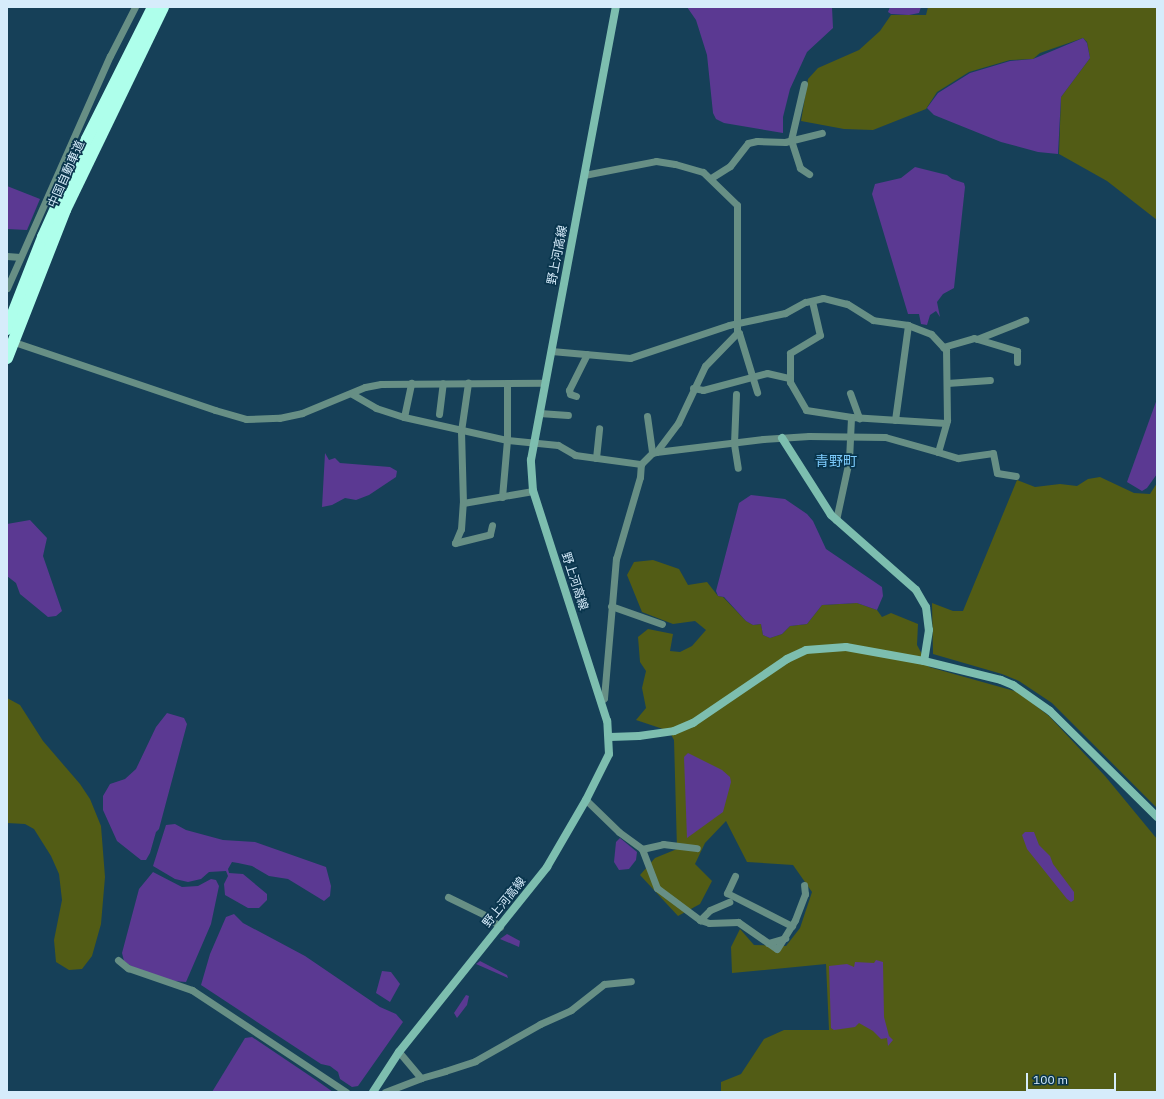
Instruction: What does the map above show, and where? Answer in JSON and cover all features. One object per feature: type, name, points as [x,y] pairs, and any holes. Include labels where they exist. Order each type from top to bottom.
[{"type":"highway","name":"中国自動車道","points":[[7,329],[87,139],[153,7]]},
{"type":"highway","name":"中国自動車道","points":[[7,358],[68,203],[164,7]]},
{"type":"main road","name":"野上河高線","points":[[373,1092],[399,1052],[547,867],[586,800],[609,754],[610,737],[601,701],[534,491],[531,460],[544,383],[616,7]]},
{"type":"main road","points":[[782,438],[821,502],[836,520],[895,568],[916,590],[926,607],[929,630],[924,661]]},
{"type":"main road","points":[[610,737],[639,736],[674,731],[693,723],[787,659],[806,650],[846,647],[924,661],[1001,680],[1029,694],[1050,711],[1157,817]]},
{"type":"street","points":[[7,288],[110,56],[135,7]]},
{"type":"street","points":[[804,84],[791,140],[800,168],[809,174]]},
{"type":"street","points":[[711,178],[730,166],[748,143],[757,141],[791,140],[822,133]]},
{"type":"street","points":[[584,175],[656,161],[703,172],[711,178],[737,205],[737,333],[757,392]]},
{"type":"street","points":[[7,256],[20,257]]},
{"type":"street","points":[[551,351],[630,358],[737,324],[785,313],[812,301],[823,298],[847,304],[879,322],[908,325],[931,334],[946,350],[946,424],[938,452]]},
{"type":"street","points":[[812,301],[820,334],[790,352],[789,378],[806,410],[859,418],[946,424]]},
{"type":"street","points":[[943,347],[977,339],[1025,320]]},
{"type":"street","points":[[895,420],[908,325]]},
{"type":"street","points":[[601,701],[604,698],[611,606],[619,544],[640,477],[641,464],[654,452],[678,423],[704,366],[737,333]]},
{"type":"street","points":[[977,339],[1017,351],[1017,362]]},
{"type":"street","points":[[20,344],[215,410],[246,419],[279,418],[295,415],[352,394],[365,387],[381,384],[544,383]]},
{"type":"street","points":[[576,396],[570,394],[569,390],[587,354]]},
{"type":"street","points":[[693,388],[703,390],[767,373],[789,378]]},
{"type":"street","points":[[947,383],[990,380]]},
{"type":"street","points":[[404,417],[411,383]]},
{"type":"street","points":[[439,414],[443,383]]},
{"type":"street","points":[[468,383],[461,431],[464,503],[460,529],[455,543],[490,534],[492,525]]},
{"type":"street","points":[[502,497],[507,440],[507,383]]},
{"type":"street","points":[[850,392],[859,418]]},
{"type":"street","points":[[352,394],[376,408],[404,417],[461,431],[507,440],[558,445],[575,455],[641,464]]},
{"type":"street","points":[[736,394],[734,444],[738,468]]},
{"type":"street","points":[[539,413],[568,416]]},
{"type":"street","points":[[647,416],[654,452]]},
{"type":"street","points":[[836,520],[849,460],[851,417]]},
{"type":"street","points":[[596,458],[599,428]]},
{"type":"street","points":[[654,452],[782,438],[886,437],[958,458],[993,453],[997,473],[1016,476]]},
{"type":"street","points":[[464,503],[534,491]]},
{"type":"street","points":[[611,606],[662,624]]},
{"type":"street","points":[[586,800],[619,832],[642,849],[657,888],[700,920],[709,923],[738,922],[777,949],[792,926],[805,894],[804,885]]},
{"type":"street","points":[[642,849],[663,844],[697,848]]},
{"type":"street","points":[[735,876],[727,893],[792,926]]},
{"type":"street","points":[[448,897],[487,916],[500,927]]},
{"type":"street","points":[[700,920],[710,910],[729,902]]},
{"type":"street","points":[[118,960],[128,968],[192,990],[346,1092]]},
{"type":"street","points":[[385,1092],[421,1078],[475,1061],[540,1024],[572,1010],[604,984],[631,981]]},
{"type":"street","points":[[399,1052],[421,1078]]},
{"type":"green space","points":[[928,7],[1157,7],[1157,220],[1107,181],[1059,154],[1061,97],[1090,58],[1087,42],[1083,38],[1040,53],[1033,59],[1010,60],[969,72],[937,92],[926,109],[873,130],[844,129],[801,121],[808,79],[818,68],[859,50],[880,31],[891,15],[926,15]]},
{"type":"green space","points":[[1100,477],[1134,493],[1150,494],[1157,483],[1157,808],[1052,703],[1019,681],[1002,674],[933,654],[932,603],[953,611],[963,611],[1017,480],[1035,487],[1060,484],[1077,486],[1088,479]]},
{"type":"green space","points":[[653,560],[679,569],[688,585],[707,582],[718,596],[723,597],[746,621],[753,625],[761,624],[763,635],[770,638],[782,634],[790,626],[807,624],[822,605],[857,603],[877,610],[882,617],[891,613],[918,624],[917,645],[929,667],[1018,692],[1049,716],[1105,776],[1157,839],[1157,1092],[721,1092],[721,1082],[741,1074],[764,1039],[784,1030],[829,1030],[826,964],[732,973],[731,947],[740,929],[754,945],[786,946],[800,928],[812,892],[793,865],[747,862],[726,821],[705,843],[695,864],[712,881],[700,904],[678,916],[640,875],[655,858],[677,849],[674,740],[669,731],[636,720],[646,708],[642,688],[646,671],[640,662],[638,637],[648,629],[673,634],[670,651],[680,652],[692,646],[706,630],[695,621],[673,624],[642,612],[627,575],[634,562]]},
{"type":"green space","points":[[7,698],[20,705],[43,741],[80,784],[90,799],[101,826],[105,877],[101,924],[92,956],[82,969],[69,970],[56,962],[54,940],[62,900],[59,874],[51,856],[34,829],[25,824],[7,823]]},
{"type":"shaded area","points":[[687,7],[832,7],[833,28],[807,52],[790,89],[783,117],[783,133],[724,123],[716,119],[713,113],[707,55],[696,20]]},
{"type":"shaded area","points":[[890,7],[921,7],[919,13],[909,15],[891,14],[888,12]]},
{"type":"shaded area","points":[[1083,38],[1087,43],[1090,58],[1061,97],[1058,154],[1038,152],[1001,142],[934,115],[927,108],[938,93],[970,73],[1010,61],[1033,59]]},
{"type":"shaded area","points":[[915,167],[947,175],[952,179],[964,183],[965,187],[954,288],[943,294],[937,302],[940,317],[936,311],[930,315],[927,325],[921,324],[919,314],[908,314],[872,194],[875,184],[901,178]]},
{"type":"shaded area","points":[[7,186],[40,199],[27,230],[7,229]]},
{"type":"shaded area","points":[[1157,399],[1157,474],[1147,488],[1142,491],[1127,482]]},
{"type":"shaded area","points":[[325,453],[329,460],[335,458],[340,463],[390,467],[397,471],[396,477],[369,495],[356,500],[345,498],[332,505],[322,507]]},
{"type":"shaded area","points":[[751,495],[785,499],[807,514],[813,521],[826,549],[882,587],[883,596],[877,610],[857,603],[822,605],[807,624],[790,626],[782,634],[770,638],[763,635],[761,624],[753,625],[746,621],[724,597],[718,596],[716,591],[739,503]]},
{"type":"shaded area","points":[[30,520],[47,538],[43,556],[62,611],[56,616],[48,617],[20,594],[16,583],[7,576],[7,524]]},
{"type":"shaded area","points":[[167,713],[184,718],[187,724],[159,829],[156,832],[150,853],[146,860],[141,860],[117,841],[103,810],[103,796],[110,784],[125,779],[136,769],[156,727]]},
{"type":"shaded area","points":[[688,753],[722,770],[730,777],[731,782],[723,812],[687,838],[684,757]]},
{"type":"shaded area","points":[[175,824],[186,830],[223,840],[255,842],[326,867],[331,886],[330,896],[324,901],[288,879],[269,876],[252,866],[232,862],[228,869],[229,873],[243,874],[267,894],[267,900],[259,908],[248,908],[225,895],[224,884],[228,876],[226,871],[209,872],[201,879],[188,882],[175,879],[153,866],[166,825]]},
{"type":"shaded area","points":[[1025,832],[1034,832],[1039,845],[1050,856],[1053,864],[1074,892],[1074,900],[1071,902],[1067,899],[1027,849],[1022,835]]},
{"type":"shaded area","points":[[620,838],[637,852],[636,860],[629,869],[619,870],[614,862],[616,842]]},
{"type":"shaded area","points":[[153,872],[182,887],[198,886],[211,879],[216,880],[219,886],[211,924],[186,982],[173,981],[134,968],[124,961],[122,953],[139,889]]},
{"type":"shaded area","points":[[234,914],[243,923],[305,956],[380,1007],[396,1014],[403,1022],[358,1086],[352,1087],[340,1079],[338,1072],[330,1066],[321,1064],[201,985],[210,954],[226,917]]},
{"type":"shaded area","points":[[507,934],[520,941],[519,947],[500,939]]},
{"type":"shaded area","points":[[876,960],[883,962],[884,1017],[889,1036],[893,1040],[888,1046],[887,1038],[881,1039],[873,1031],[859,1023],[855,1027],[834,1030],[831,1028],[829,966],[847,964],[854,967],[855,962],[874,963]]},
{"type":"shaded area","points":[[480,961],[507,975],[508,978],[476,964]]},
{"type":"shaded area","points":[[382,971],[391,972],[400,984],[390,1002],[376,993]]},
{"type":"shaded area","points":[[466,995],[469,996],[467,1005],[457,1018],[454,1013]]},
{"type":"shaded area","points":[[252,1037],[333,1092],[212,1092],[245,1038]]},
{"type":"district","name":"青野町","points":[[836,461]]}]
